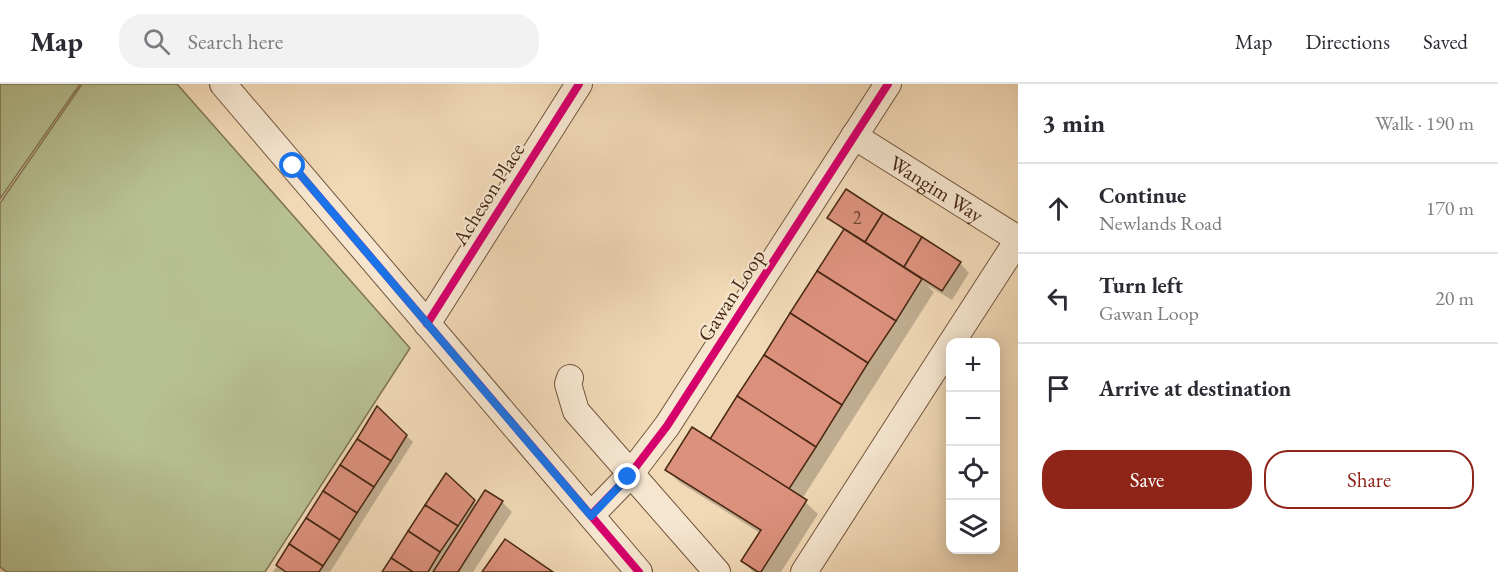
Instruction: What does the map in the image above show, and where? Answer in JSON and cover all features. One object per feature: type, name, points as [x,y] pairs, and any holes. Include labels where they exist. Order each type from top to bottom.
[{"type":"street","points":[[223,84],[639,572]]},
{"type":"street","name":"Acheson Place","points":[[427,324],[579,84]]},
{"type":"street","name":"Gawan Loop","points":[[591,516],[630,474],[667,426],[888,84]]},
{"type":"street","name":"Wangim Way","points":[[854,136],[1018,240]]},
{"type":"street","points":[[955,338],[1018,240]]},
{"type":"street","points":[[804,572],[946,352]]},
{"type":"street","points":[[570,378],[568,384],[576,411],[717,572]]},
{"type":"green space","points":[[0,84],[80,84],[0,199]]},
{"type":"green space","points":[[82,84],[177,84],[410,348],[265,572],[7,572],[0,567],[0,203]]},
{"type":"building","points":[[846,189],[883,213],[865,242],[827,218]]},
{"type":"building","points":[[883,213],[922,237],[904,267],[865,242]]},
{"type":"building","points":[[844,229],[922,279],[896,321],[817,271]]},
{"type":"building","points":[[922,237],[961,262],[942,291],[904,267]]},
{"type":"building","points":[[817,271],[896,321],[868,363],[790,313]]},
{"type":"building","points":[[790,313],[868,363],[842,405],[764,355]]},
{"type":"building","points":[[764,355],[842,405],[816,447],[737,396]]},
{"type":"building","points":[[737,396],[816,447],[789,489],[710,439]]},
{"type":"building","points":[[377,406],[407,435],[391,461],[357,439]]},
{"type":"building","points":[[692,427],[807,500],[761,572],[741,561],[761,530],[665,470]]},
{"type":"building","points":[[357,439],[391,461],[374,487],[340,465]]},
{"type":"building","points":[[340,465],[374,487],[357,513],[323,491]]},
{"type":"building","points":[[446,473],[475,500],[458,526],[425,505]]},
{"type":"building","points":[[485,490],[503,501],[458,572],[433,572]]},
{"type":"building","points":[[323,491],[357,513],[340,540],[306,518]]},
{"type":"building","points":[[425,505],[458,526],[440,552],[408,531]]},
{"type":"building","points":[[306,518],[340,540],[323,566],[289,544]]},
{"type":"building","points":[[408,531],[440,552],[428,572],[413,572],[391,558]]},
{"type":"building","points":[[505,539],[553,572],[482,572]]},
{"type":"building","points":[[289,544],[323,566],[319,572],[286,572],[276,565]]},
{"type":"building","points":[[391,558],[413,572],[382,572]]},
{"type":"cycle path","points":[[427,324],[579,84]]},
{"type":"cycle path","points":[[591,515],[628,477],[667,426],[888,84]]},
{"type":"cycle path","points":[[293,166],[639,572]]},
{"type":"route","points":[[293,166],[591,516],[628,477]]}]
